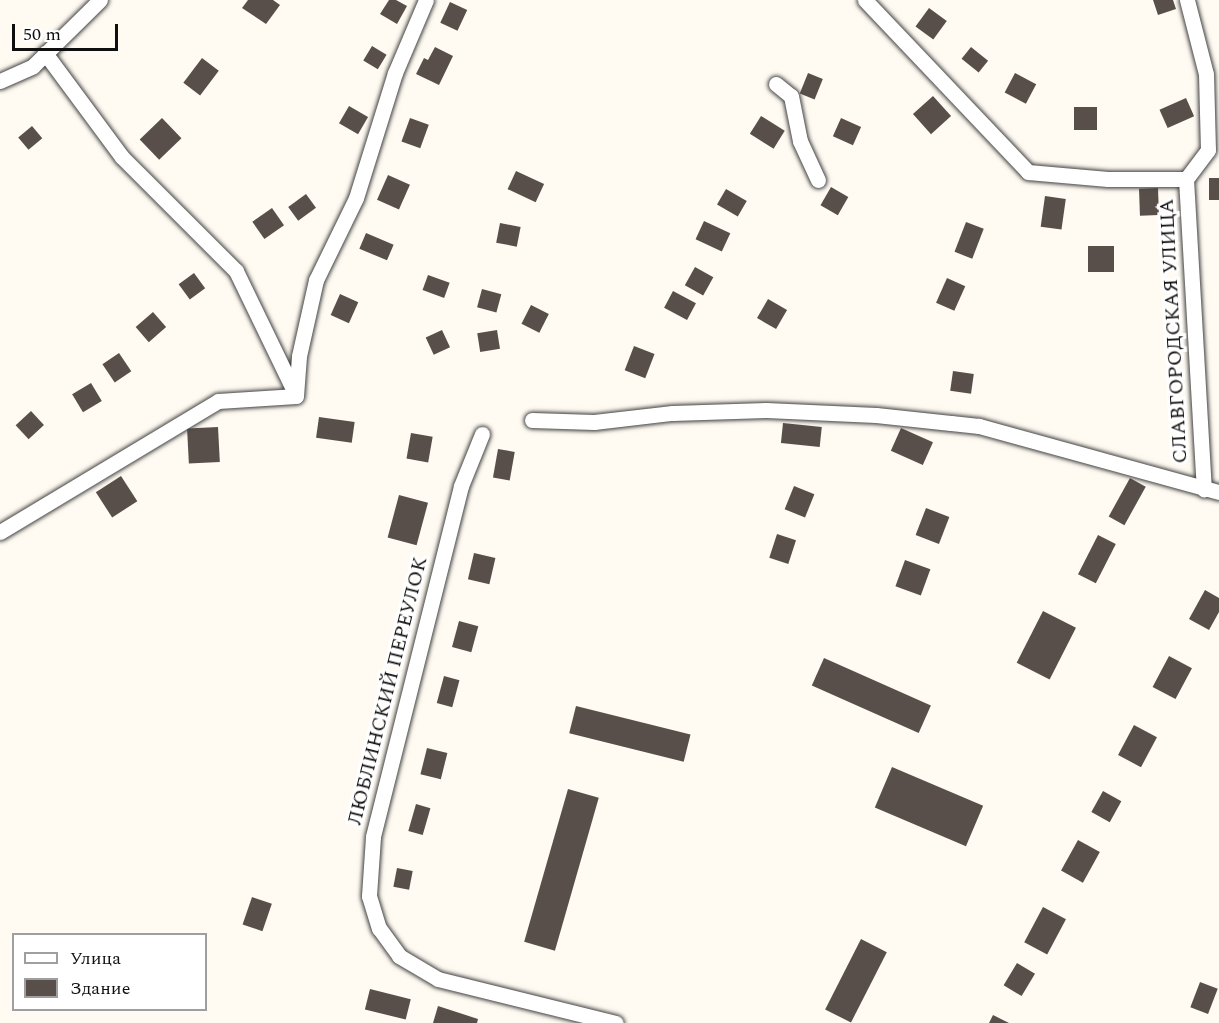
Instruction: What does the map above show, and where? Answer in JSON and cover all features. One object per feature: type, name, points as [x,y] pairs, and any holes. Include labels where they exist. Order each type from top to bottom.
[{"type":"street","points":[[0,81],[33,66],[100,0]]},
{"type":"street","points":[[296,396],[299,356],[316,280],[356,198],[395,73],[426,0]]},
{"type":"street","points":[[865,0],[1028,172],[1108,179],[1186,179]]},
{"type":"street","name":"СЛАВГОРОДСКАЯ УЛИЦА","points":[[1187,0],[1206,74],[1208,150],[1186,179],[1212,490]]},
{"type":"street","points":[[45,53],[122,157],[236,271],[296,396]]},
{"type":"street","points":[[776,84],[791,96],[801,141],[818,180]]},
{"type":"street","points":[[0,532],[218,401],[296,396]]},
{"type":"street","points":[[532,420],[594,422],[672,413],[766,410],[930,420],[979,426],[1212,490]]},
{"type":"street","name":"ЛЮБЛИНСКИЙ ПЕРЕУЛОК","points":[[482,434],[461,486],[373,837],[369,896],[379,928],[399,956],[438,979],[616,1023]]},
{"type":"building","points":[[248,0],[273,0],[280,5],[266,24],[242,8]]},
{"type":"building","points":[[389,0],[396,0],[407,6],[397,24],[380,14]]},
{"type":"building","points":[[1153,0],[1173,0],[1176,9],[1158,15]]},
{"type":"building","points":[[450,2],[467,10],[457,31],[440,23]]},
{"type":"building","points":[[929,8],[947,21],[933,40],[915,27]]},
{"type":"building","points":[[372,46],[387,55],[378,69],[363,61]]},
{"type":"building","points":[[435,47],[453,56],[439,85],[416,74],[424,58],[428,60]]},
{"type":"building","points":[[971,47],[988,61],[979,73],[962,59]]},
{"type":"building","points":[[202,58],[219,71],[200,95],[183,83]]},
{"type":"building","points":[[808,73],[823,79],[815,99],[800,93]]},
{"type":"building","points":[[1015,73],[1036,84],[1026,104],[1005,92]]},
{"type":"building","points":[[933,96],[951,116],[931,134],[913,114]]},
{"type":"building","points":[[1186,98],[1194,116],[1168,128],[1160,110]]},
{"type":"building","points":[[349,106],[368,117],[358,134],[339,123]]},
{"type":"building","points":[[1074,107],[1097,107],[1097,130],[1074,130]]},
{"type":"building","points":[[761,116],[785,131],[774,149],[750,134]]},
{"type":"building","points":[[162,118],[181,138],[159,160],[140,140]]},
{"type":"building","points":[[410,118],[429,125],[420,148],[401,141]]},
{"type":"building","points":[[841,118],[861,127],[853,145],[833,136]]},
{"type":"building","points":[[32,126],[42,138],[28,150],[18,138]]},
{"type":"building","points":[[516,171],[544,184],[536,202],[508,189]]},
{"type":"building","points":[[388,175],[410,185],[399,209],[377,200]]},
{"type":"building","points":[[1209,178],[1219,178],[1219,200],[1209,200]]},
{"type":"building","points":[[831,187],[848,197],[838,215],[820,205]]},
{"type":"building","points":[[1158,188],[1159,215],[1140,216],[1139,189]]},
{"type":"building","points":[[726,189],[747,201],[738,217],[717,205]]},
{"type":"building","points":[[306,194],[316,208],[298,221],[288,207]]},
{"type":"building","points":[[1045,196],[1066,199],[1061,230],[1041,227]]},
{"type":"building","points":[[272,208],[284,225],[264,239],[252,222]]},
{"type":"building","points":[[704,221],[730,233],[722,251],[696,239]]},
{"type":"building","points":[[966,222],[984,229],[972,259],[955,252]]},
{"type":"building","points":[[500,223],[521,227],[517,247],[496,243]]},
{"type":"building","points":[[366,233],[394,245],[387,260],[359,249]]},
{"type":"building","points":[[1088,246],[1114,246],[1114,272],[1088,272]]},
{"type":"building","points":[[695,267],[713,277],[703,296],[685,285]]},
{"type":"building","points":[[194,273],[205,288],[190,300],[179,284]]},
{"type":"building","points":[[428,275],[450,283],[444,298],[423,290]]},
{"type":"building","points":[[947,278],[965,286],[954,311],[936,303]]},
{"type":"building","points":[[482,289],[501,294],[496,313],[477,307]]},
{"type":"building","points":[[673,291],[696,303],[687,320],[664,308]]},
{"type":"building","points":[[340,294],[358,302],[349,323],[331,315]]},
{"type":"building","points":[[768,299],[787,310],[776,329],[757,318]]},
{"type":"building","points":[[531,305],[549,314],[539,333],[521,324]]},
{"type":"building","points":[[153,312],[166,327],[149,342],[136,327]]},
{"type":"building","points":[[442,330],[450,347],[434,355],[426,338]]},
{"type":"building","points":[[497,330],[500,349],[480,352],[477,333]]},
{"type":"building","points":[[634,346],[655,354],[645,378],[625,370]]},
{"type":"building","points":[[119,353],[131,371],[115,382],[102,364]]},
{"type":"building","points":[[953,371],[974,374],[971,394],[950,391]]},
{"type":"building","points":[[91,383],[102,401],[83,412],[72,394]]},
{"type":"building","points":[[31,411],[44,425],[29,439],[16,425]]},
{"type":"building","points":[[319,417],[355,422],[352,443],[316,438]]},
{"type":"building","points":[[783,423],[822,427],[820,447],[781,443]]},
{"type":"building","points":[[218,427],[220,462],[189,464],[187,429]]},
{"type":"building","points":[[901,428],[933,442],[923,465],[891,451]]},
{"type":"building","points":[[411,433],[433,437],[428,462],[406,459]]},
{"type":"building","points":[[498,449],[515,452],[510,481],[493,478]]},
{"type":"building","points":[[121,476],[137,501],[112,517],[96,492]]},
{"type":"building","points":[[1130,478],[1146,487],[1124,525],[1109,516]]},
{"type":"building","points":[[794,486],[814,494],[805,517],[785,509]]},
{"type":"building","points":[[399,495],[428,503],[417,545],[388,538]]},
{"type":"building","points":[[926,508],[949,517],[939,544],[916,535]]},
{"type":"building","points":[[777,534],[796,540],[788,564],[769,558]]},
{"type":"building","points":[[1098,535],[1116,544],[1096,583],[1078,574]]},
{"type":"building","points":[[474,553],[495,558],[489,584],[468,579]]},
{"type":"building","points":[[905,560],[930,569],[921,596],[895,586]]},
{"type":"building","points":[[1205,590],[1219,598],[1219,612],[1209,630],[1189,619]]},
{"type":"building","points":[[1043,611],[1076,628],[1050,679],[1017,663]]},
{"type":"building","points":[[459,621],[478,626],[471,652],[452,647]]},
{"type":"building","points":[[1169,656],[1192,668],[1176,699],[1153,687]]},
{"type":"building","points":[[824,658],[931,706],[919,733],[812,685]]},
{"type":"building","points":[[444,676],[459,680],[452,707],[437,703]]},
{"type":"building","points":[[576,706],[690,735],[684,762],[569,733]]},
{"type":"building","points":[[1134,725],[1157,737],[1141,767],[1118,755]]},
{"type":"building","points":[[427,748],[447,753],[441,779],[420,774]]},
{"type":"building","points":[[892,767],[983,806],[966,846],[875,808]]},
{"type":"building","points":[[568,789],[599,798],[555,951],[524,942]]},
{"type":"building","points":[[1103,791],[1121,801],[1110,822],[1091,812]]},
{"type":"building","points":[[416,804],[430,808],[423,835],[408,831]]},
{"type":"building","points":[[1078,840],[1100,852],[1083,883],[1061,871]]},
{"type":"building","points":[[397,868],[413,871],[409,890],[393,887]]},
{"type":"building","points":[[252,897],[272,904],[262,931],[243,924]]},
{"type":"building","points":[[1043,907],[1066,919],[1047,955],[1024,942]]},
{"type":"building","points":[[861,939],[887,952],[851,1023],[825,1009]]},
{"type":"building","points":[[1017,963],[1035,974],[1022,996],[1004,985]]},
{"type":"building","points":[[1200,982],[1218,989],[1208,1014],[1190,1007]]},
{"type":"building","points":[[370,989],[411,999],[406,1020],[365,1009]]},
{"type":"building","points":[[438,1006],[478,1019],[477,1023],[433,1023]]},
{"type":"building","points":[[993,1015],[1009,1023],[989,1023]]}]
